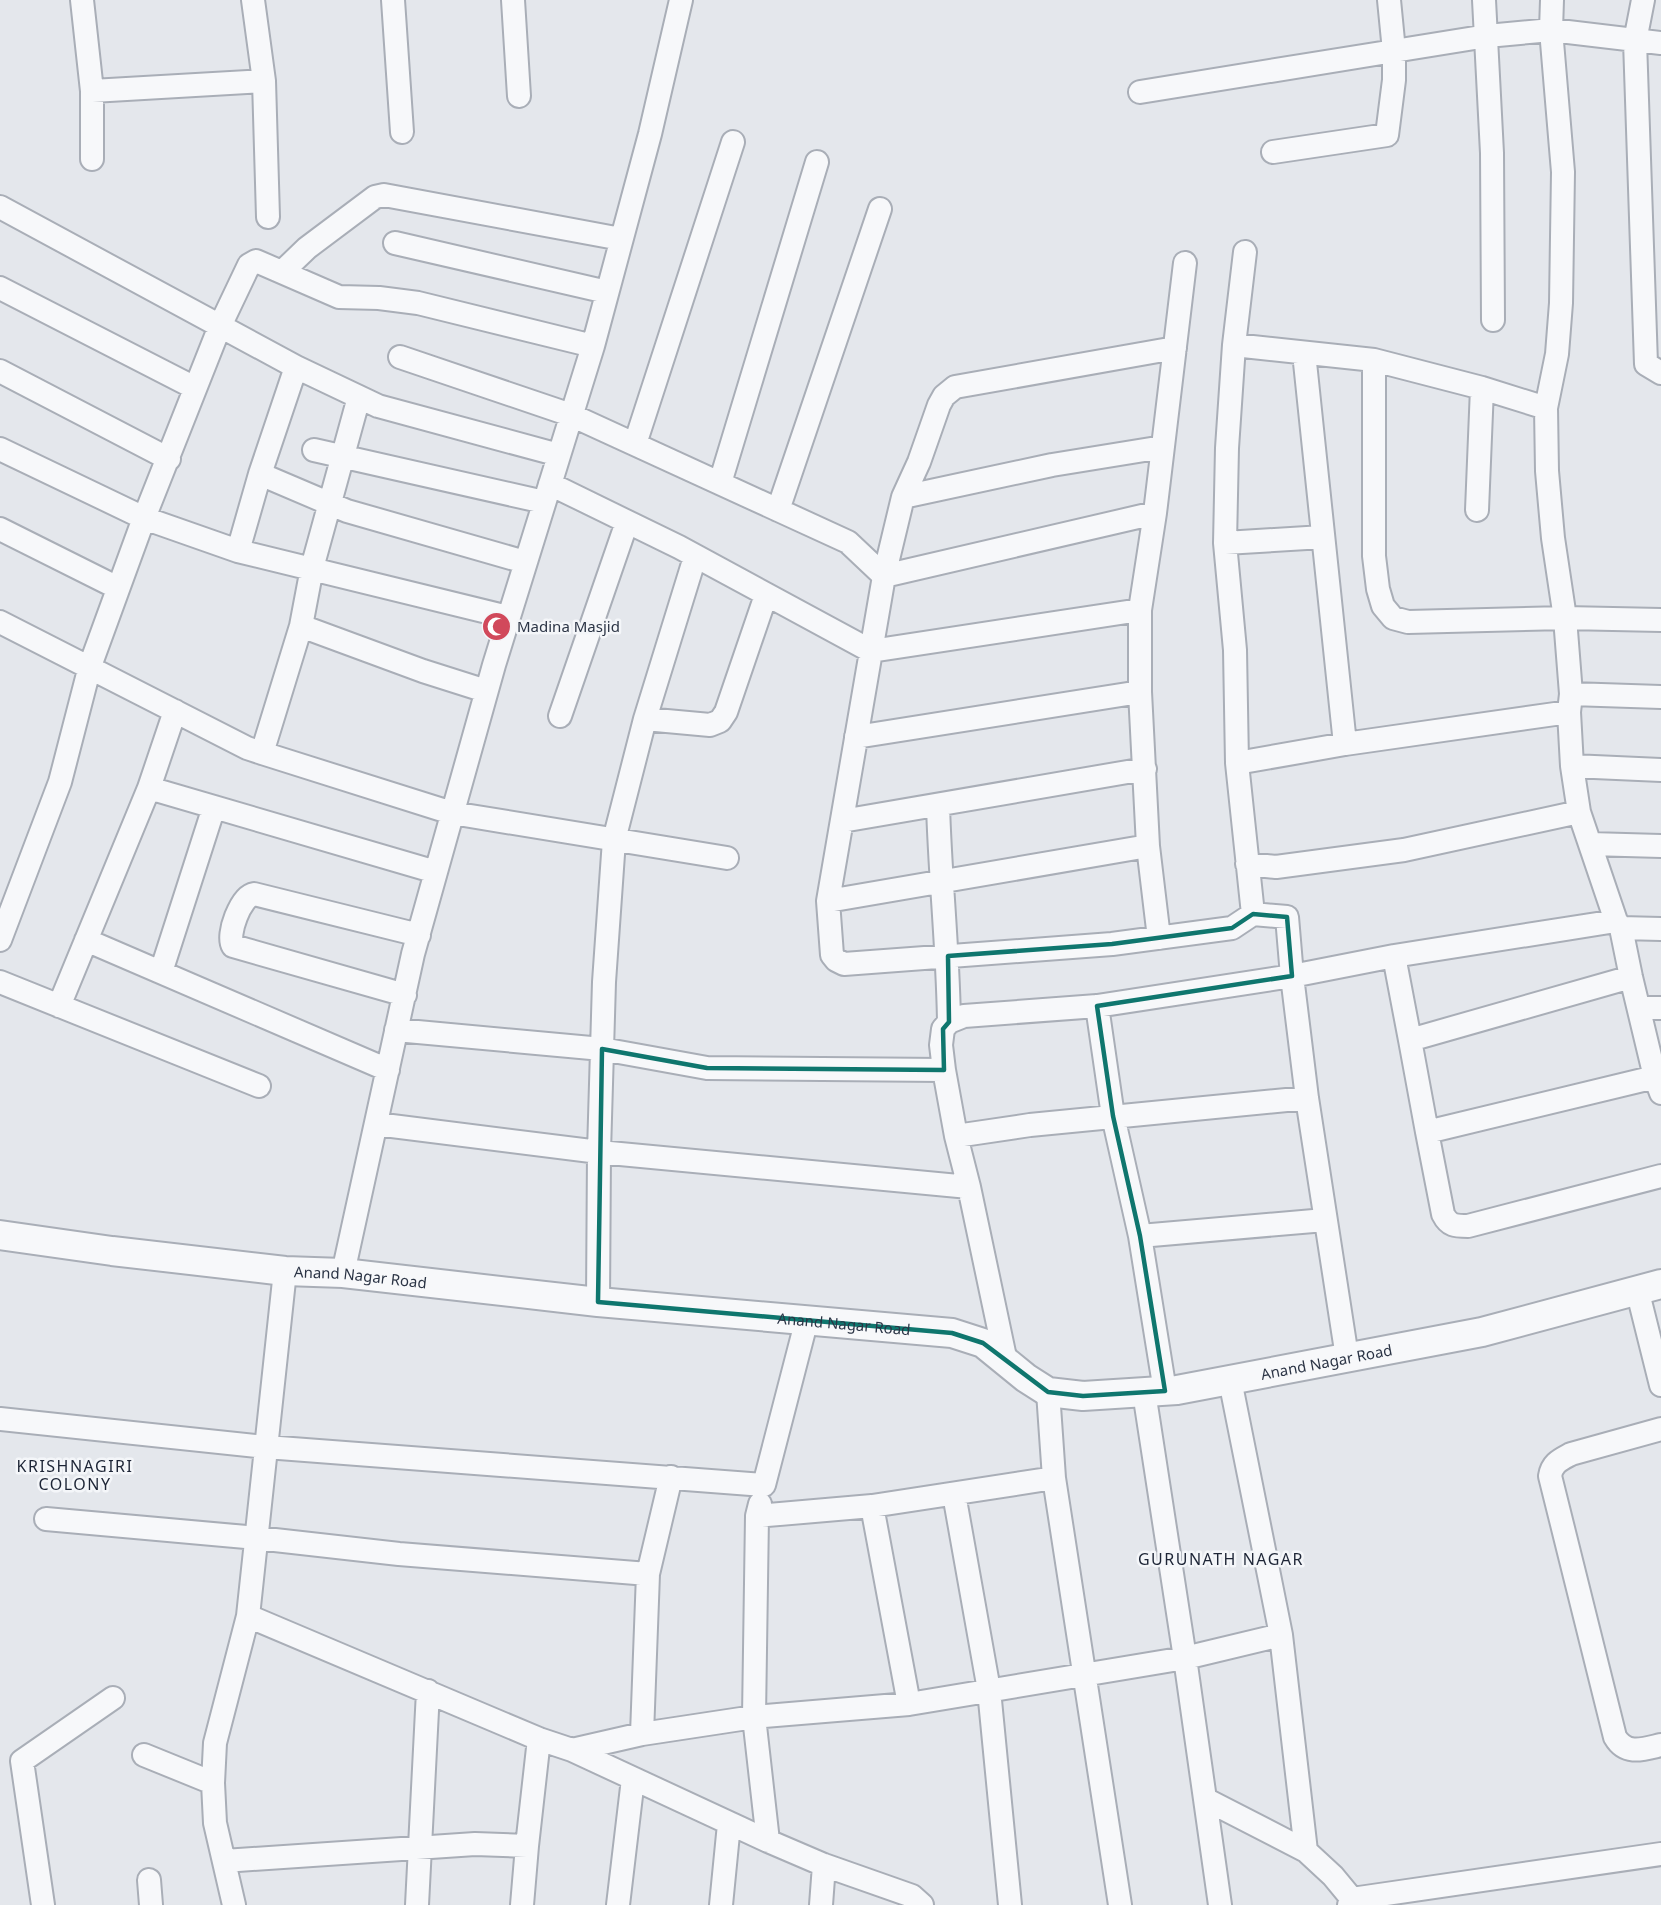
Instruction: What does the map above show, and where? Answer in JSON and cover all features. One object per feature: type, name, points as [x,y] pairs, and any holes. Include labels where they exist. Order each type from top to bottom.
[{"type":"street","points":[[82,0],[92,91],[92,159]]},
{"type":"street","points":[[253,0],[264,81],[268,217]]},
{"type":"street","points":[[393,0],[402,132]]},
{"type":"street","points":[[513,0],[519,96]]},
{"type":"street","points":[[343,1273],[418,935],[486,691],[592,346],[650,134],[681,0]]},
{"type":"street","points":[[1273,152],[1387,135],[1394,80],[1394,51],[1389,0]]},
{"type":"street","points":[[1484,0],[1492,153],[1493,320]]},
{"type":"street","points":[[1427,1132],[1657,1074],[1650,1008],[1631,978],[1619,924],[1579,812],[1572,766],[1565,618],[1553,538],[1547,471],[1546,408],[1557,354],[1561,303],[1563,172],[1551,30],[1552,0]]},
{"type":"street","points":[[1643,0],[1635,41],[1646,363],[1661,373]]},
{"type":"street","points":[[1140,92],[1487,36],[1551,30],[1661,43]]},
{"type":"street","points":[[92,91],[264,81]]},
{"type":"street","points":[[635,444],[733,142]]},
{"type":"street","points":[[720,483],[817,162]]},
{"type":"street","points":[[282,272],[307,248],[375,197],[384,195],[621,239]]},
{"type":"street","points":[[0,207],[296,367],[378,406],[559,455]]},
{"type":"street","points":[[778,510],[880,209]]},
{"type":"street","points":[[395,243],[607,292]]},
{"type":"street","points":[[1245,252],[1234,345],[1227,448],[1225,543],[1235,650],[1237,763],[1253,914]]},
{"type":"street","points":[[0,940],[60,782],[90,666],[118,588],[220,326],[249,265],[256,261],[339,297],[407,301],[592,346]]},
{"type":"street","points":[[1159,938],[1148,846],[1140,692],[1140,610],[1155,513],[1185,263]]},
{"type":"street","points":[[0,288],[195,388]]},
{"type":"street","points":[[1234,345],[1374,360],[1482,388],[1546,408]]},
{"type":"street","points":[[1175,348],[956,387],[944,396],[919,462],[903,496],[884,576],[828,901],[832,955],[844,964],[1112,944],[1232,928],[1253,914],[1287,917],[1307,1098],[1347,1358]]},
{"type":"street","points":[[1304,353],[1345,744]]},
{"type":"street","points":[[400,357],[571,415],[848,542],[884,576]]},
{"type":"street","points":[[1374,360],[1374,555],[1378,589],[1383,606],[1393,618],[1408,622],[1565,618],[1661,620]]},
{"type":"street","points":[[238,550],[260,474],[296,367]]},
{"type":"street","points":[[0,371],[169,459]]},
{"type":"street","points":[[1477,510],[1482,388]]},
{"type":"street","points":[[262,753],[301,626],[312,568],[359,397]]},
{"type":"street","points":[[903,496],[1052,465],[1163,447]]},
{"type":"street","points":[[0,449],[144,518],[238,550],[508,617]]},
{"type":"street","points":[[314,450],[547,493],[627,522],[871,651],[1140,610]]},
{"type":"street","points":[[260,474],[347,511],[525,562]]},
{"type":"street","points":[[884,576],[1155,513]]},
{"type":"street","points":[[560,716],[627,522]]},
{"type":"street","points":[[0,529],[118,588]]},
{"type":"street","points":[[1225,543],[1323,537]]},
{"type":"street","points":[[598,1302],[599,1152],[604,982],[614,840],[645,719],[696,557]]},
{"type":"street","points":[[645,719],[710,725],[720,721],[726,712],[766,596]]},
{"type":"street","points":[[0,623],[90,666],[247,748],[262,753],[452,813],[727,858]]},
{"type":"street","points":[[301,626],[423,671],[486,691]]},
{"type":"street","points":[[856,737],[1140,692]]},
{"type":"street","points":[[1237,763],[1570,703],[1661,697]]},
{"type":"street","points":[[59,1006],[149,788],[175,711]]},
{"type":"street","points":[[1572,766],[1661,770]]},
{"type":"street","points":[[842,821],[1145,769]]},
{"type":"street","points":[[149,788],[436,872]]},
{"type":"street","points":[[938,805],[940,882],[948,956],[949,1022]]},
{"type":"street","points":[[160,972],[214,807]]},
{"type":"street","points":[[1247,864],[1276,867],[1404,850],[1579,812]]},
{"type":"street","points":[[1590,844],[1661,846]]},
{"type":"street","points":[[828,901],[1148,846]]},
{"type":"street","points":[[405,995],[233,946],[230,935],[243,900],[254,894],[418,935]]},
{"type":"street","points":[[1006,1362],[956,1136],[944,1070],[941,1045],[943,1029],[949,1022],[964,1017],[1097,1006],[1292,975],[1394,956],[1619,924],[1661,929]]},
{"type":"street","points":[[86,940],[388,1070]]},
{"type":"street","points":[[1394,956],[1443,1214],[1447,1222],[1454,1226],[1468,1226],[1661,1176]]},
{"type":"street","points":[[1410,1040],[1631,978]]},
{"type":"street","points":[[0,982],[259,1086]]},
{"type":"street","points":[[1097,1006],[1113,1116],[1140,1236],[1154,1391],[1185,1658],[1220,1905]]},
{"type":"street","points":[[396,1030],[602,1049],[707,1068],[944,1070]]},
{"type":"street","points":[[956,1136],[1113,1116],[1307,1098]]},
{"type":"street","points":[[376,1125],[599,1152],[969,1187]]},
{"type":"street","points":[[1140,1236],[1325,1220]]},
{"type":"street","name":"Anand Nagar Road","points":[[0,1235],[112,1251],[285,1271],[343,1273],[598,1302],[952,1333],[983,1343],[1026,1378],[1048,1392],[1083,1396],[1154,1391],[1230,1380],[1482,1332],[1649,1286]]},
{"type":"street","points":[[234,1905],[215,1823],[213,1783],[215,1743],[248,1616],[285,1271]]},
{"type":"street","points":[[1649,1286],[1661,1385]]},
{"type":"street","points":[[768,1841],[754,1717],[757,1516],[807,1319]]},
{"type":"street","points":[[1230,1380],[1281,1635],[1306,1851]]},
{"type":"street","points":[[1048,1392],[1054,1478],[1120,1905]]},
{"type":"street","points":[[0,1419],[266,1447],[765,1485]]},
{"type":"street","points":[[1661,1429],[1571,1454],[1551,1468],[1550,1476],[1615,1737],[1622,1747],[1629,1749],[1661,1745]]},
{"type":"street","points":[[642,1734],[648,1574],[671,1477]]},
{"type":"street","points":[[757,1516],[872,1506],[1054,1478]]},
{"type":"street","points":[[954,1494],[989,1690],[1010,1905]]},
{"type":"street","points":[[872,1506],[909,1704]]},
{"type":"street","points":[[46,1519],[257,1538],[399,1554],[648,1574]]},
{"type":"street","points":[[248,1616],[572,1750],[768,1841],[824,1865],[912,1896],[922,1905]]},
{"type":"street","points":[[572,1750],[642,1734],[754,1717],[909,1704],[1185,1658],[1281,1635]]},
{"type":"street","points":[[417,1905],[418,1848],[428,1691]]},
{"type":"street","points":[[43,1905],[22,1761],[113,1698]]},
{"type":"street","points":[[522,1905],[539,1738]]},
{"type":"street","points":[[144,1755],[213,1783]]},
{"type":"street","points":[[618,1905],[633,1779]]},
{"type":"street","points":[[1206,1799],[1306,1851],[1333,1876],[1351,1902],[1661,1854]]},
{"type":"street","points":[[721,1905],[729,1824]]},
{"type":"street","points":[[224,1861],[475,1844],[527,1846]]},
{"type":"street","points":[[820,1905],[824,1865]]},
{"type":"street","points":[[149,1880],[151,1905]]},
{"type":"highlighted area","points":[[1253,914],[1287,917],[1292,976],[1097,1006],[1113,1116],[1140,1236],[1165,1391],[1083,1396],[1048,1392],[983,1343],[952,1333],[598,1302],[602,1049],[707,1068],[944,1070],[943,1029],[949,1022],[948,956],[1112,944],[1232,928]]},
{"type":"place","name":"Madina Masjid","points":[[496,626]]},
{"type":"district","name":"KRISHNAGIRI COLONY","points":[[75,1475]]},
{"type":"district","name":"GURUNATH NAGAR","points":[[1221,1559]]}]
